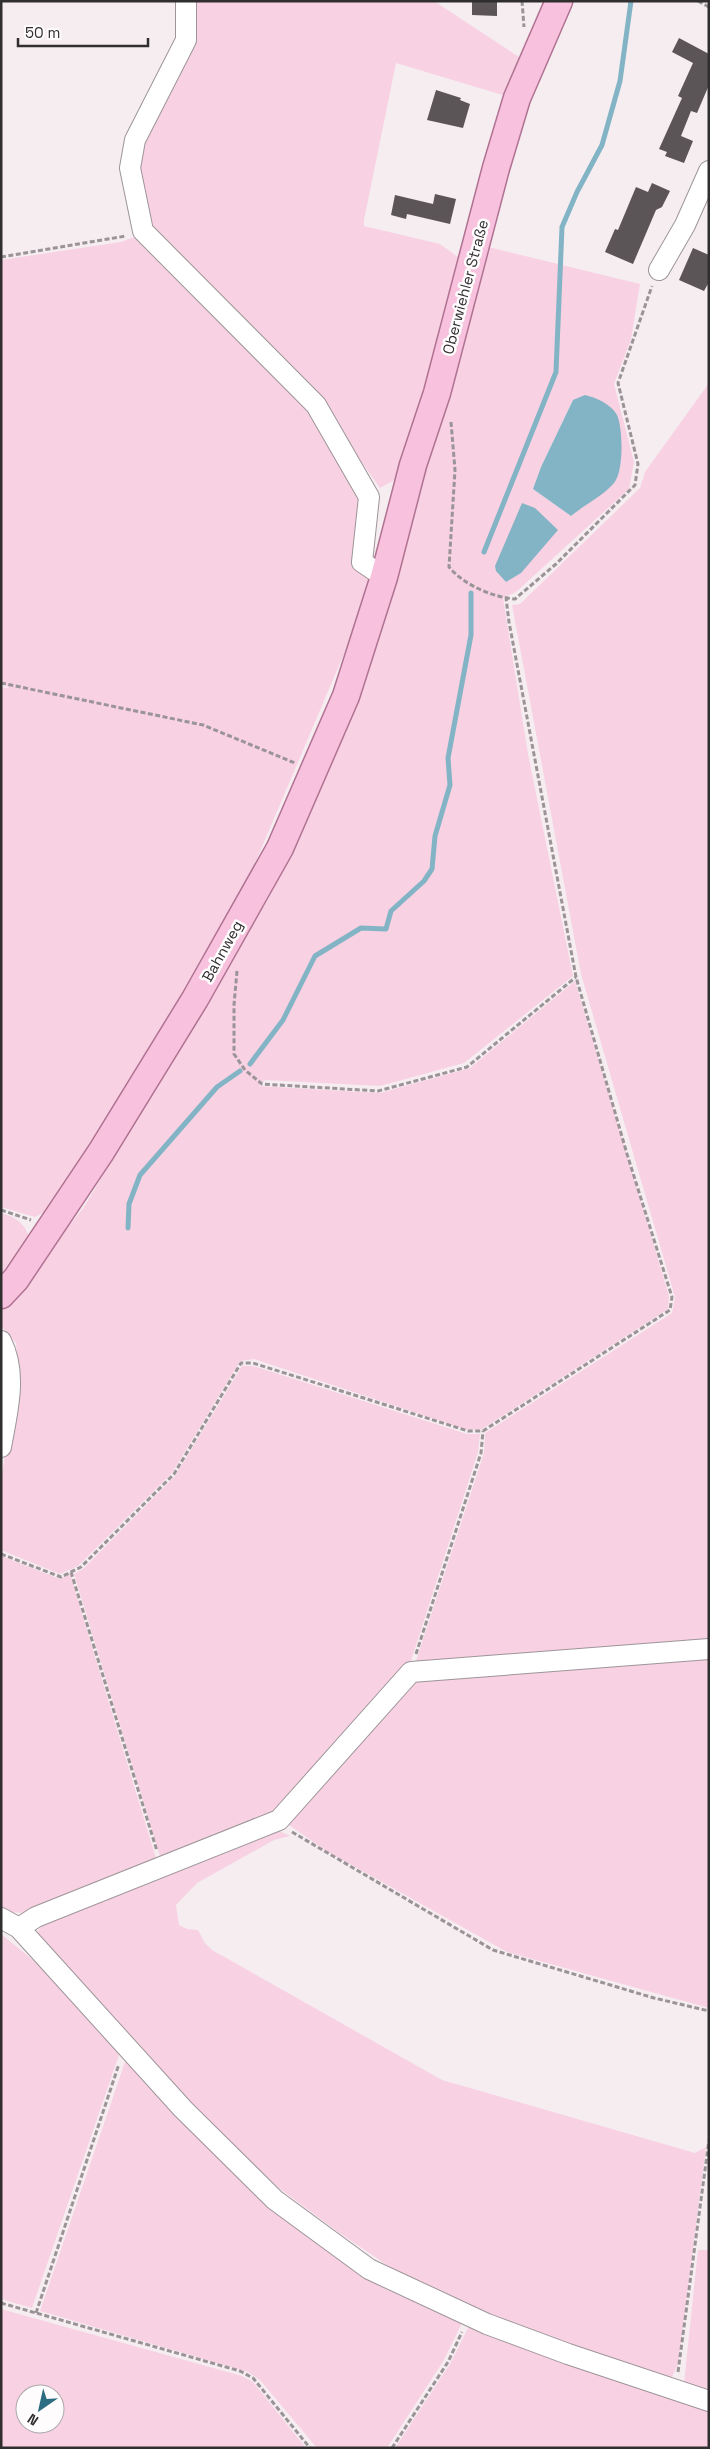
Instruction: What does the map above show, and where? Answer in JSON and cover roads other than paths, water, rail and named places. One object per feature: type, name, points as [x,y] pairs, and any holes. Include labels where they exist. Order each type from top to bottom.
[{"type":"main road","name":"Oberwiehler Straße","points":[[384,577],[413,465],[437,393],[496,168],[517,98],[559,1]]},
{"type":"main road","name":"Bahnweg","points":[[1,1296],[16,1279],[101,1152],[225,946],[280,848],[346,696],[384,577]]},
{"type":"street","points":[[186,1],[186,40],[135,140],[130,168],[143,231],[316,405],[369,497],[362,562],[384,577]]},
{"type":"street","points":[[659,270],[686,225],[709,170]]},
{"type":"street","points":[[1,1341],[8,1355],[10,1374],[10,1398],[1,1448]]},
{"type":"street","points":[[19,1928],[36,1917],[279,1820],[410,1672],[709,1649]]},
{"type":"street","points":[[1,1918],[19,1928],[183,2109],[275,2200],[369,2269],[469,2316],[568,2354],[709,2401]]},
{"type":"water","points":[[585,395],[603,402],[617,415],[621,439],[620,470],[614,483],[571,516],[533,489],[541,467],[573,400]]},
{"type":"water","points":[[522,503],[535,508],[558,530],[521,573],[506,582],[496,571],[495,566]]},
{"type":"waterway","points":[[484,552],[556,372],[562,227],[577,192],[602,145],[620,81],[631,1]]},
{"type":"waterway","points":[[250,1064],[283,1020],[315,956],[361,928],[386,929],[391,911],[424,881],[432,869],[435,836],[450,785],[448,758],[471,635],[471,593]]},
{"type":"waterway","points":[[128,1228],[129,1204],[140,1175],[217,1087],[240,1071]]}]
